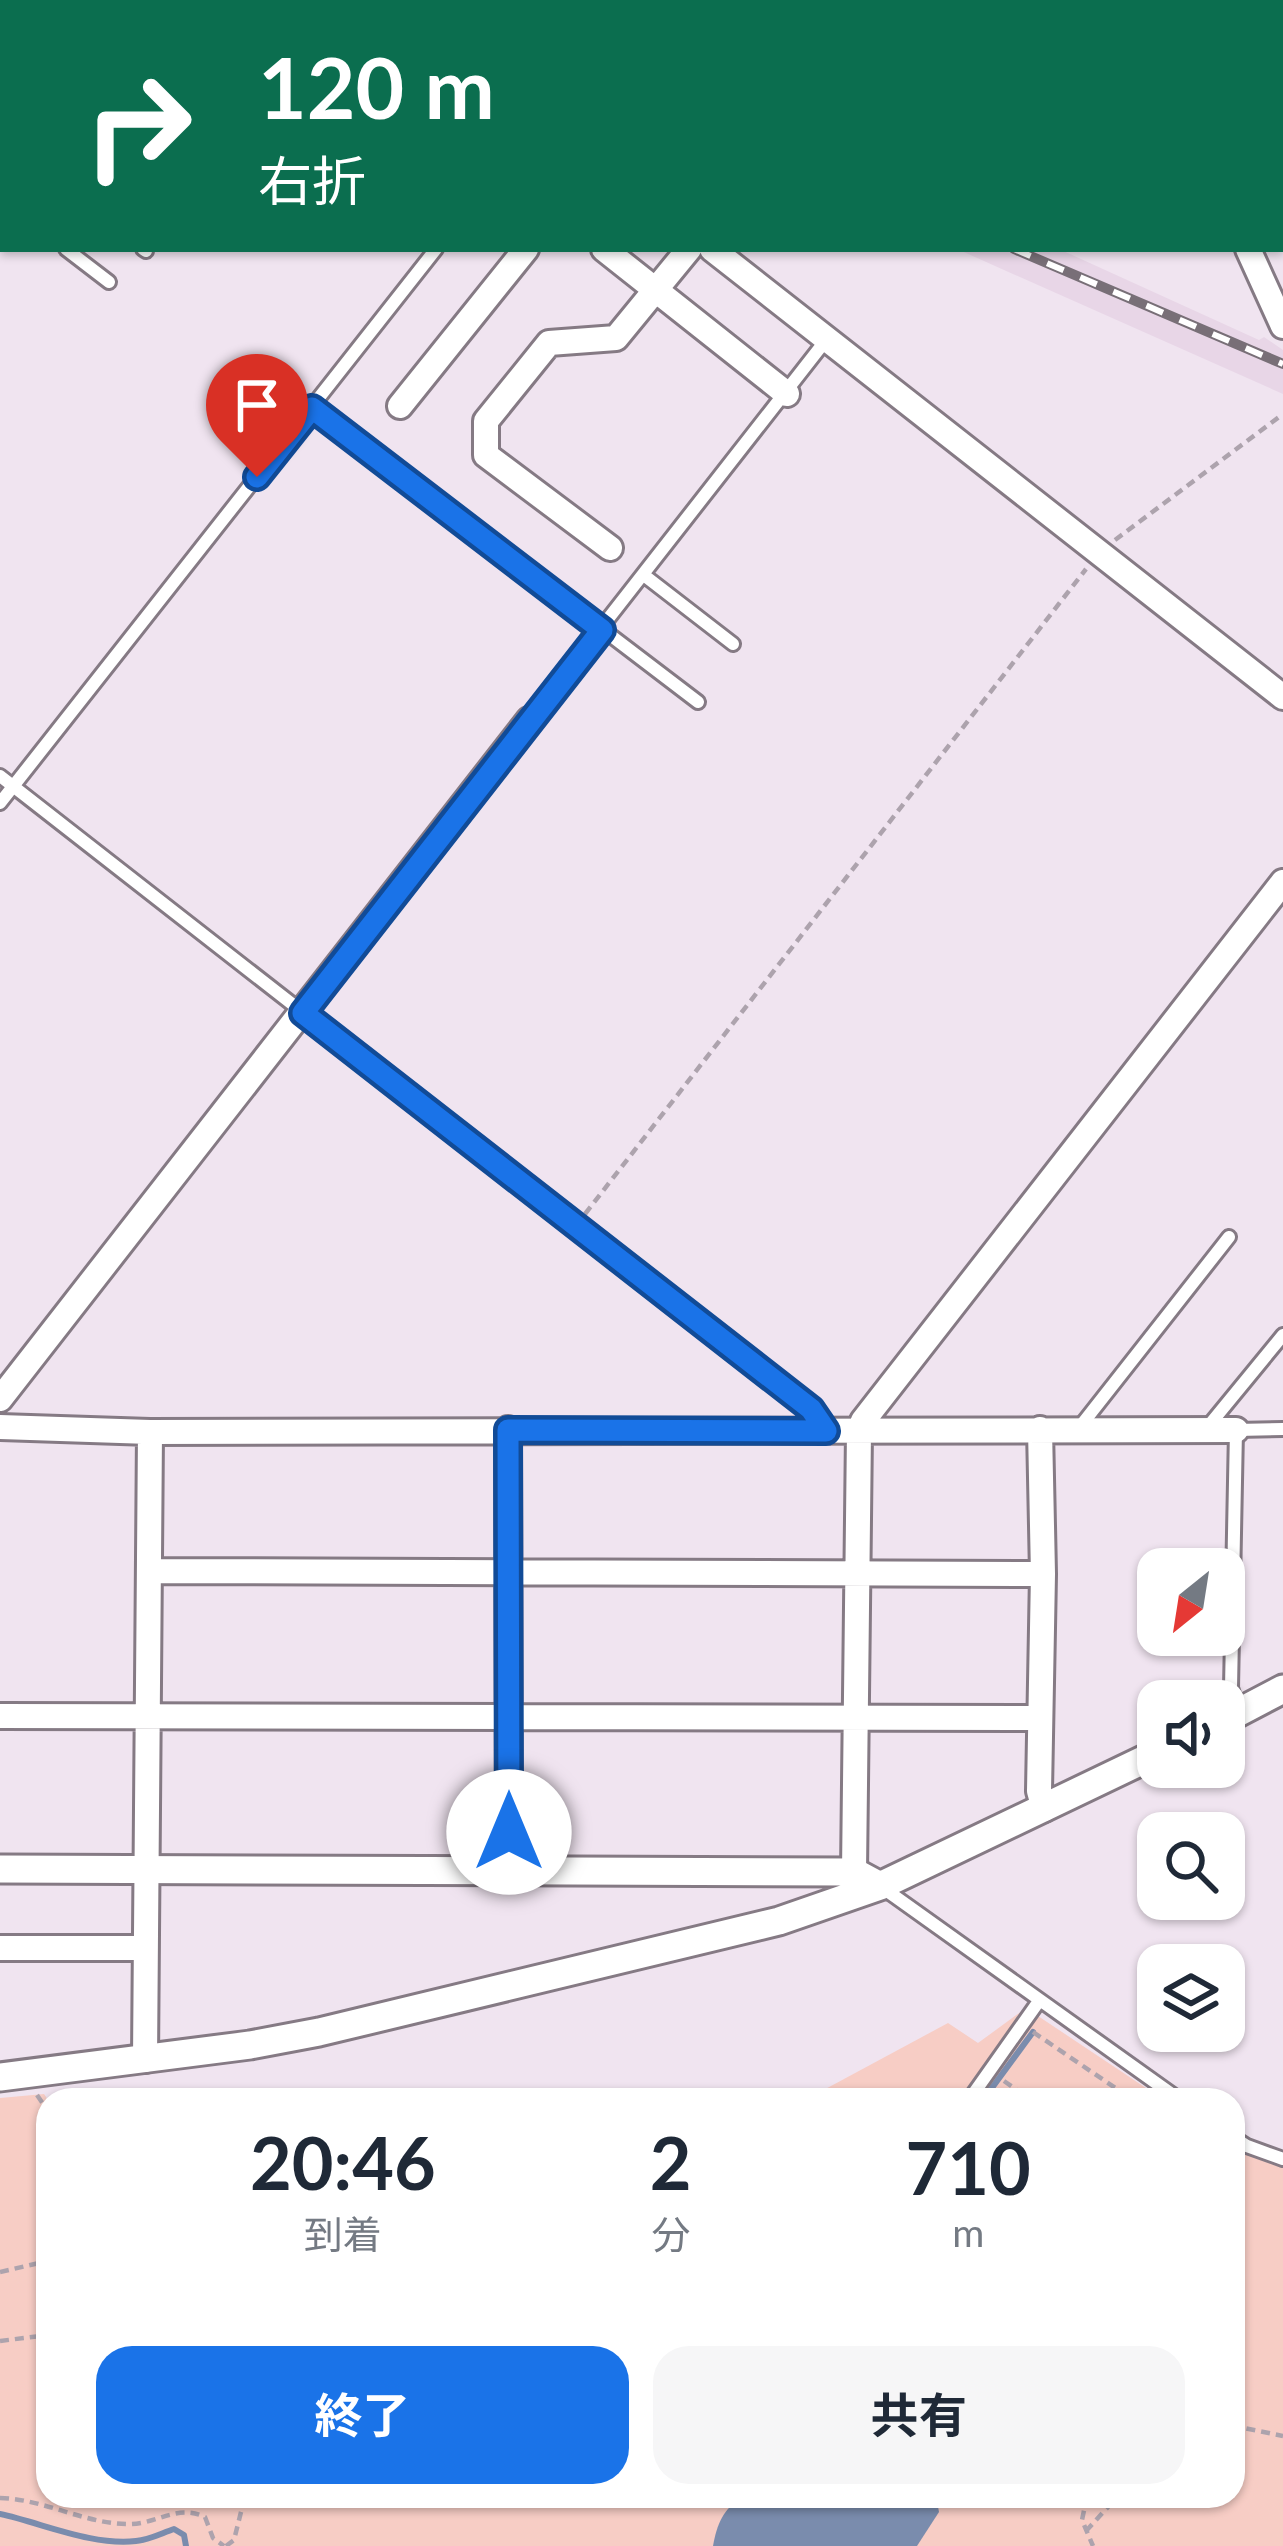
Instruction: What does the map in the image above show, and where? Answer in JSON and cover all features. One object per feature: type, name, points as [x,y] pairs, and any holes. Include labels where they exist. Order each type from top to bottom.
[{"type":"street","points":[[400,406],[524,252]]},
{"type":"street","points":[[608,252],[787,394]]},
{"type":"street","points":[[610,548],[486,455],[486,421],[549,343],[616,338],[687,252]]},
{"type":"street","points":[[716,252],[1283,697]]},
{"type":"street","points":[[1249,252],[1283,326]]},
{"type":"street","points":[[0,1400],[529,720]]},
{"type":"street","points":[[854,1872],[862,1421],[1283,882]]},
{"type":"street","points":[[0,1427],[150,1432],[1236,1430]]},
{"type":"street","points":[[1040,1429],[1039,1791],[1044,1809]]},
{"type":"street","points":[[508,1430],[509,1871]]},
{"type":"street","points":[[146,2060],[150,1432]]},
{"type":"street","points":[[149,1571],[1043,1574]]},
{"type":"street","points":[[1245,1709],[1283,1689]]},
{"type":"street","points":[[0,1716],[1039,1718]]},
{"type":"street","points":[[0,2077],[146,2060],[341,2026],[732,1934],[880,1886],[1137,1763]]},
{"type":"street","points":[[0,1869],[854,1872],[880,1886]]},
{"type":"street","points":[[0,1948],[145,1948]]},
{"type":"lane","points":[[70,252],[109,282]]},
{"type":"lane","points":[[0,803],[433,252]]},
{"type":"lane","points":[[529,720],[827,339]]},
{"type":"lane","points":[[312,408],[698,702]]},
{"type":"lane","points":[[645,576],[734,644]]},
{"type":"lane","points":[[0,776],[811,1409],[826,1431]]},
{"type":"lane","points":[[1078,1429],[1229,1237]]},
{"type":"lane","points":[[1206,1430],[1283,1335]]},
{"type":"lane","points":[[1231,1680],[1236,1430],[1283,1430]]},
{"type":"lane","points":[[880,1886],[1163,2088]]},
{"type":"lane","points":[[978,2088],[1039,2001]]},
{"type":"lane","points":[[1245,2145],[1283,2159]]},
{"type":"path","points":[[576,1225],[1100,551],[1283,414]]},
{"type":"path","points":[[1034,2032],[1116,2088]]},
{"type":"path","points":[[989,2071],[1014,2088]]},
{"type":"path","points":[[0,2272],[36,2264]]},
{"type":"path","points":[[0,2341],[36,2336]]},
{"type":"path","points":[[1245,2425],[1283,2436]]},
{"type":"path","points":[[0,2498],[36,2502]]},
{"type":"path","points":[[60,2508],[95,2520],[130,2524],[194,2511],[205,2517],[213,2538],[225,2546],[234,2540],[242,2508]]},
{"type":"path","points":[[1084,2508],[1082,2520],[1093,2546]]},
{"type":"path","points":[[1086,2531],[1107,2508]]},
{"type":"shaded area","points":[[964,252],[1066,252],[1259,340],[1264,337],[1283,350],[1283,394]]},
{"type":"shaded area","points":[[1026,2008],[1146,2088],[827,2088],[948,2023],[978,2043]]},
{"type":"shaded area","points":[[36,2095],[36,2508],[1245,2508],[1245,2151],[1283,2167],[1283,2546],[0,2546],[0,2098]]},
{"type":"water","points":[[730,2508],[938,2508],[939,2512],[917,2546],[713,2546]]},
{"type":"waterway","points":[[992,2088],[1033,2032]]},
{"type":"waterway","points":[[0,2514],[119,2542],[174,2529],[184,2535],[186,2546]]},
{"type":"railway","points":[[1021,252],[1283,364]]},
{"type":"route","points":[[257,477],[312,408],[602,630],[303,1013],[811,1409],[826,1431],[508,1430],[509,1832]]}]
